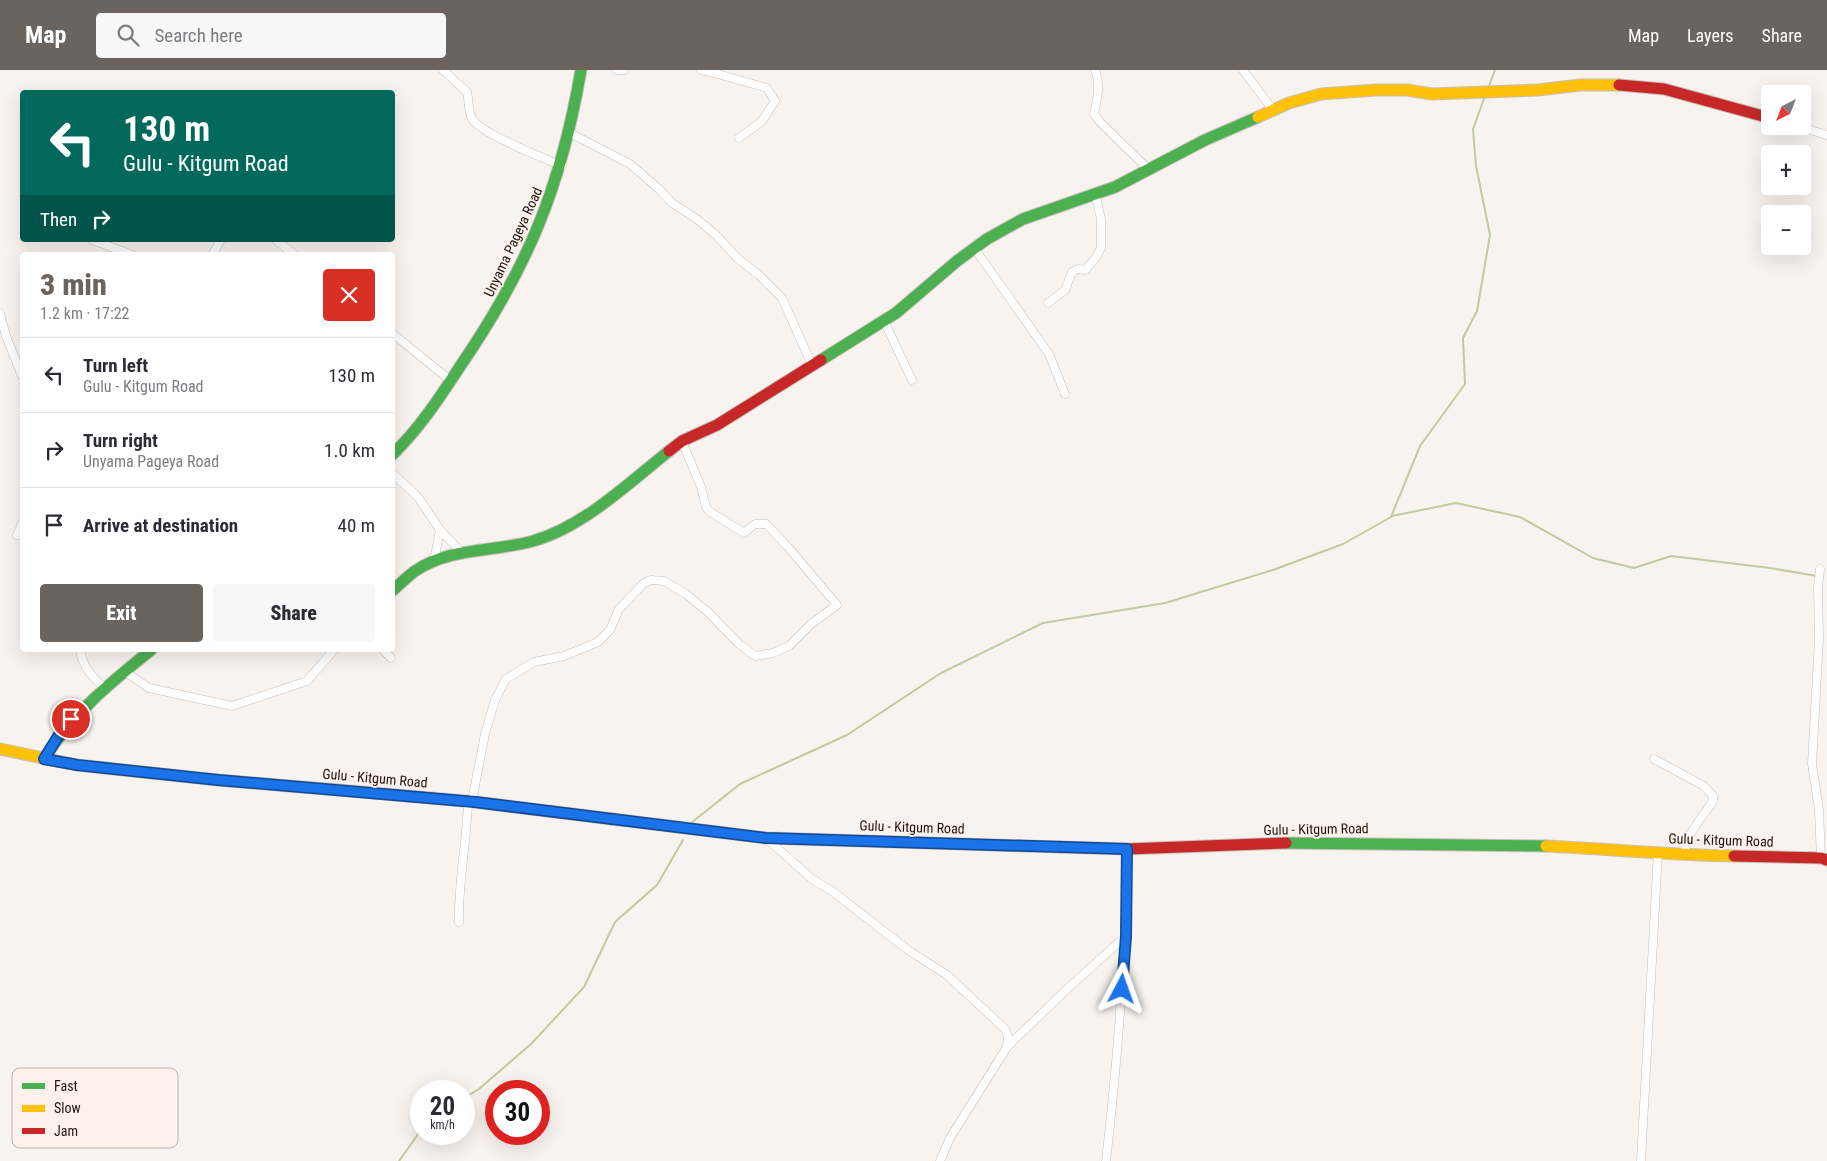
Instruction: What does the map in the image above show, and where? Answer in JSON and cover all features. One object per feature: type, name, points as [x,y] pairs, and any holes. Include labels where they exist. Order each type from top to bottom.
[{"type":"street","points":[[443,70],[467,92],[470,112],[474,121],[514,146],[562,166]]},
{"type":"street","name":"Unyama Pageya Road","points":[[395,452],[423,422],[474,348],[510,288],[551,197],[562,166],[581,70]]},
{"type":"street","points":[[617,70],[624,70]]},
{"type":"street","points":[[701,70],[718,72],[767,88],[775,101],[762,122],[739,138]]},
{"type":"street","points":[[1095,70],[1098,96],[1094,114],[1149,170]]},
{"type":"street","points":[[1243,70],[1273,110]]},
{"type":"street","points":[[395,588],[415,571],[434,561],[462,553],[533,541],[568,527],[615,494],[682,441],[717,425],[812,365],[841,349],[912,302],[941,274],[987,239],[1023,219],[1115,187],[1205,140],[1273,110],[1321,94],[1376,90],[1406,90],[1432,94],[1625,85],[1664,90],[1761,116]]},
{"type":"street","points":[[1811,130],[1827,135]]},
{"type":"street","points":[[570,133],[630,164],[672,203],[697,219],[717,236],[737,258],[760,275],[782,298],[812,365]]},
{"type":"street","points":[[1048,303],[1065,290],[1072,272],[1078,269],[1085,270],[1095,259],[1101,248],[1101,219],[1095,194]]},
{"type":"street","points":[[97,242],[125,252]]},
{"type":"street","points":[[279,242],[291,252]]},
{"type":"street","points":[[975,249],[1049,354],[1065,394]]},
{"type":"street","points":[[0,313],[6,336],[20,371]]},
{"type":"street","points":[[884,321],[912,380]]},
{"type":"street","points":[[395,335],[451,380]]},
{"type":"street","points":[[459,922],[462,862],[470,801],[485,734],[495,700],[506,678],[534,662],[564,656],[598,642],[610,630],[619,608],[644,583],[651,580],[664,581],[686,594],[709,613],[739,644],[755,656],[773,653],[789,646],[811,624],[837,605],[766,524],[756,524],[744,532],[709,511],[682,441]]},
{"type":"street","points":[[395,476],[418,497],[440,530],[462,553]]},
{"type":"street","points":[[434,561],[440,530]]},
{"type":"street","points":[[1820,569],[1818,582],[1819,639],[1812,764],[1824,859]]},
{"type":"street","points":[[80,652],[87,671],[104,688]]},
{"type":"street","points":[[44,759],[66,724],[104,688],[148,652]]},
{"type":"street","points":[[124,671],[149,688],[232,706],[307,681],[332,652]]},
{"type":"street","points":[[385,652],[391,658]]},
{"type":"street","name":"Gulu - Kitgum Road","points":[[0,749],[77,765],[218,780],[470,801],[766,838],[1127,849],[1315,842],[1524,845],[1684,855],[1824,859]]},
{"type":"street","points":[[1654,759],[1704,786],[1713,796],[1712,801],[1686,844],[1684,855]]},
{"type":"street","points":[[766,838],[812,879],[908,950],[958,983],[1005,1029],[1008,1037],[1007,1047]]},
{"type":"street","points":[[1106,1161],[1117,1067],[1126,936],[1127,849]]},
{"type":"street","points":[[1641,1161],[1658,852]]},
{"type":"street","points":[[940,1161],[950,1138],[1007,1047],[1126,936]]},
{"type":"waterway","points":[[1489,86],[1495,70]]},
{"type":"waterway","points":[[691,823],[740,784],[847,735],[941,673],[1043,623],[1165,603],[1273,570],[1343,544],[1391,517],[1420,446],[1465,384],[1463,338],[1477,311],[1490,235],[1476,166],[1473,129],[1485,96]]},
{"type":"waterway","points":[[1392,516],[1456,503],[1520,517],[1593,558],[1634,568],[1671,556],[1770,568],[1817,576]]},
{"type":"waterway","points":[[475,1091],[531,1044],[584,987],[615,922],[657,885],[683,840]]},
{"type":"waterway","points":[[399,1161],[410,1145]]},
{"type":"traffic: fast","points":[[395,452],[421,423],[485,329],[523,259],[539,225],[552,189],[573,112],[581,70]]},
{"type":"traffic: fast","points":[[821,360],[896,313],[957,261],[987,239],[1023,219],[1115,187],[1205,140],[1258,117]]},
{"type":"traffic: fast","points":[[395,588],[415,571],[443,558],[533,541],[570,526],[605,503],[669,451]]},
{"type":"traffic: fast","points":[[44,759],[79,713],[149,652]]},
{"type":"traffic: fast","points":[[612,819],[766,838],[1060,847]]},
{"type":"traffic: fast","points":[[1286,843],[1546,846]]},
{"type":"traffic: slow","points":[[1258,117],[1289,103],[1321,94],[1376,90],[1407,90],[1432,94],[1538,90],[1580,85],[1619,85]]},
{"type":"traffic: slow","points":[[0,749],[77,765],[218,780],[374,793]]},
{"type":"traffic: slow","points":[[1546,846],[1734,856]]},
{"type":"traffic: jam","points":[[1619,85],[1664,89],[1761,116]]},
{"type":"traffic: jam","points":[[669,451],[682,441],[717,425],[821,360]]},
{"type":"traffic: jam","points":[[374,793],[475,802],[612,819]]},
{"type":"traffic: jam","points":[[1060,847],[1127,849],[1286,843]]},
{"type":"traffic: jam","points":[[1734,856],[1821,858],[1827,860]]},
{"type":"route","points":[[71,719],[44,759],[77,765],[218,780],[475,802],[766,838],[1127,849],[1126,936],[1122,989]]}]
